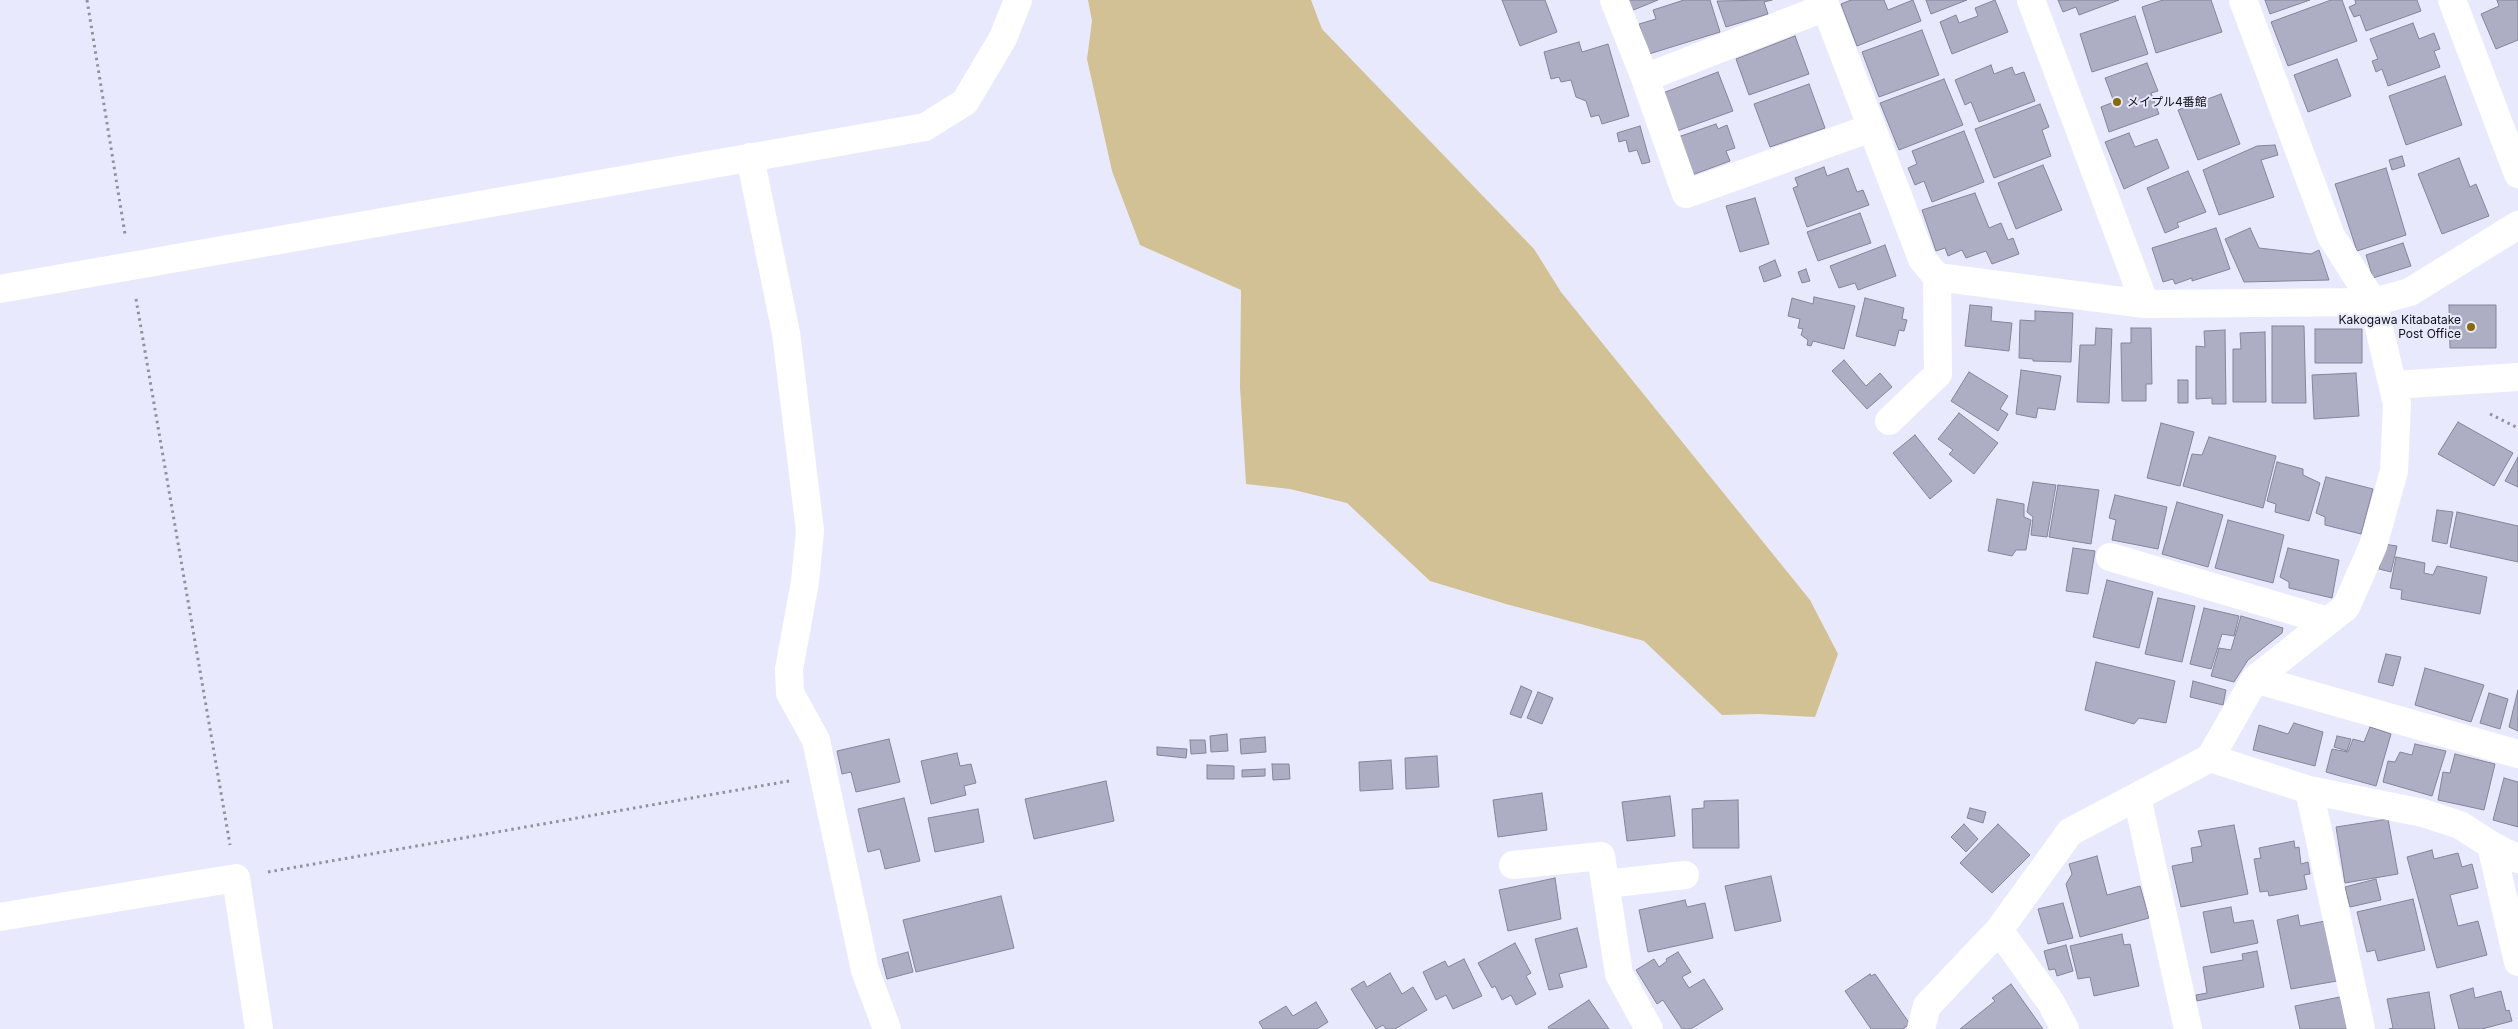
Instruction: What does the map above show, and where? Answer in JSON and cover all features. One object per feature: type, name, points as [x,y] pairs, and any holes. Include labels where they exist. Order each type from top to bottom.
[{"type":"street","points":[[0,290],[925,127],[965,102],[1003,38],[1018,0]]},
{"type":"street","points":[[1614,0],[1645,78],[1686,194],[1871,128]]},
{"type":"street","points":[[2032,0],[2146,304]]},
{"type":"street","points":[[1921,1029],[1928,1006],[1999,930],[2070,832],[2210,758],[2255,679],[2346,607],[2374,546],[2394,471],[2397,404],[2373,302],[2331,236],[2243,0]]},
{"type":"street","points":[[2452,0],[2518,174]]},
{"type":"street","points":[[1645,78],[1824,4],[1922,259],[1937,277],[1938,374],[1889,420]]},
{"type":"street","points":[[750,157],[786,333],[810,531],[804,582],[789,669],[790,693],[816,740],[865,970],[887,1029]]},
{"type":"street","points":[[1937,277],[2146,304],[2373,302],[2410,292],[2518,225]]},
{"type":"street","points":[[2392,385],[2518,377]]},
{"type":"street","points":[[2110,557],[2328,621]]},
{"type":"street","points":[[2255,679],[2518,754]]},
{"type":"street","points":[[2210,758],[2309,790],[2423,813],[2460,825],[2491,845],[2518,859]]},
{"type":"street","points":[[2309,790],[2361,1029]]},
{"type":"street","points":[[2137,797],[2188,1029]]},
{"type":"street","points":[[2491,845],[2518,962]]},
{"type":"street","points":[[1513,865],[1601,856],[1619,974],[1649,1029]]},
{"type":"street","points":[[1606,884],[1685,875]]},
{"type":"street","points":[[0,917],[236,878],[258,1029]]},
{"type":"street","points":[[1999,930],[2050,1002],[2065,1029]]},
{"type":"path","points":[[87,0],[236,878],[824,775]]},
{"type":"shaded area","points":[[1088,0],[1311,0],[1322,29],[1534,249],[1561,292],[1810,600],[1838,654],[1815,717],[1759,714],[1722,715],[1644,641],[1506,604],[1430,581],[1347,503],[1290,489],[1246,484],[1240,387],[1241,290],[1140,245],[1112,171],[1087,59],[1092,21]]},
{"type":"building","points":[[1502,0],[1545,0],[1557,32],[1520,46]]},
{"type":"building","points":[[1626,0],[1658,0],[1631,11]]},
{"type":"building","points":[[1684,0],[1710,0],[1720,32],[1649,54],[1639,24],[1656,19],[1653,10]]},
{"type":"building","points":[[1772,0],[1764,2],[1768,14],[1726,27],[1717,1]]},
{"type":"building","points":[[1851,0],[1884,0],[1888,10],[1913,0],[1921,21],[1857,46],[1841,4]]},
{"type":"building","points":[[1926,0],[1967,0],[1931,14]]},
{"type":"building","points":[[1995,0],[2008,32],[1952,54],[1940,22],[1956,15],[1959,23],[1978,16],[1975,8]]},
{"type":"building","points":[[2058,0],[2119,0],[2079,15],[2076,7],[2063,12]]},
{"type":"building","points":[[2163,0],[2211,0],[2222,32],[2156,53],[2142,7]]},
{"type":"building","points":[[2265,0],[2310,0],[2270,14]]},
{"type":"building","points":[[2331,0],[2342,0],[2357,41],[2288,66],[2271,22]]},
{"type":"building","points":[[2355,0],[2417,0],[2421,11],[2366,31],[2360,15],[2354,17],[2349,7],[2356,4]]},
{"type":"building","points":[[2497,0],[2518,0],[2518,40],[2496,49],[2481,14],[2499,6]]},
{"type":"building","points":[[2135,16],[2148,54],[2092,72],[2080,34]]},
{"type":"building","points":[[2413,23],[2419,39],[2434,33],[2440,49],[2434,51],[2440,67],[2388,86],[2382,69],[2376,72],[2372,61],[2378,59],[2370,39]]},
{"type":"building","points":[[1922,30],[1939,75],[1879,97],[1862,52]]},
{"type":"building","points":[[1795,36],[1809,74],[1749,95],[1736,59]]},
{"type":"building","points":[[1579,42],[1582,52],[1608,44],[1629,116],[1602,124],[1599,115],[1591,117],[1586,101],[1576,97],[1571,80],[1561,82],[1559,77],[1551,79],[1544,52]]},
{"type":"building","points":[[2337,59],[2351,96],[2308,112],[2294,75]]},
{"type":"building","points":[[2147,63],[2158,91],[2151,93],[2159,114],[2109,132],[2101,107],[2114,102],[2105,78]]},
{"type":"building","points":[[1991,65],[1994,74],[2012,67],[2015,75],[2024,72],[2035,101],[1979,122],[1971,102],[1965,105],[1955,80]]},
{"type":"building","points":[[1718,72],[1733,111],[1677,131],[1663,93]]},
{"type":"building","points":[[2445,76],[2462,125],[2406,145],[2389,96]]},
{"type":"building","points":[[1944,79],[1963,125],[1899,150],[1880,103]]},
{"type":"building","points":[[1809,84],[1825,128],[1770,147],[1754,104]]},
{"type":"building","points":[[2221,94],[2240,144],[2198,160],[2178,110]]},
{"type":"building","points":[[2040,104],[2049,127],[2042,130],[2051,156],[1994,178],[1975,129]]},
{"type":"building","points":[[1716,124],[1718,129],[1727,125],[1735,148],[1726,151],[1730,161],[1692,175],[1678,137]]},
{"type":"building","points":[[1640,126],[1650,162],[1642,164],[1637,150],[1629,152],[1626,140],[1619,142],[1617,133]]},
{"type":"building","points":[[1964,131],[1984,182],[1932,202],[1924,181],[1915,185],[1908,168],[1917,164],[1912,151]]},
{"type":"building","points":[[2129,133],[2135,147],[2157,139],[2169,168],[2124,189],[2105,142]]},
{"type":"building","points":[[2275,145],[2278,155],[2261,160],[2274,197],[2219,215],[2203,170],[2257,146]]},
{"type":"building","points":[[2402,156],[2405,166],[2392,170],[2389,160]]},
{"type":"building","points":[[2459,158],[2470,187],[2476,184],[2489,216],[2442,234],[2418,174]]},
{"type":"building","points":[[2043,165],[2062,210],[2016,229],[1998,183]]},
{"type":"building","points":[[1824,167],[1827,176],[1848,168],[1857,192],[1863,190],[1869,205],[1807,227],[1793,188],[1798,186],[1795,178]]},
{"type":"building","points":[[2386,168],[2406,235],[2357,251],[2335,184]]},
{"type":"building","points":[[2188,171],[2206,212],[2177,223],[2179,227],[2165,233],[2147,188]]},
{"type":"building","points":[[1975,193],[1989,228],[2001,223],[2008,240],[2013,238],[2019,254],[1992,264],[1986,251],[1966,258],[1962,250],[1948,256],[1945,248],[1936,251],[1922,210]]},
{"type":"building","points":[[1755,198],[1769,244],[1740,252],[1726,206]]},
{"type":"building","points":[[1860,213],[1871,243],[1818,261],[1807,232]]},
{"type":"building","points":[[2216,228],[2230,269],[2192,281],[2192,278],[2175,284],[2173,279],[2163,282],[2152,248]]},
{"type":"building","points":[[2250,228],[2259,248],[2311,254],[2319,250],[2329,280],[2244,282],[2225,239]]},
{"type":"building","points":[[2403,243],[2411,266],[2373,278],[2366,255]]},
{"type":"building","points":[[1885,245],[1896,276],[1858,290],[1855,283],[1839,288],[1830,266]]},
{"type":"building","points":[[1775,260],[1781,276],[1764,282],[1759,267]]},
{"type":"building","points":[[1806,269],[1810,281],[1802,283],[1798,272]]},
{"type":"building","points":[[1814,297],[1855,306],[1844,349],[1813,341],[1811,346],[1807,345],[1808,340],[1801,335],[1803,329],[1798,328],[1800,319],[1788,316],[1792,298],[1813,304]]},
{"type":"building","points":[[1865,298],[1904,308],[1902,319],[1907,320],[1904,331],[1899,330],[1895,346],[1856,336]]},
{"type":"building","points":[[1970,305],[1992,307],[1991,321],[2012,323],[2009,351],[1965,346]]},
{"type":"building","points":[[2449,305],[2496,305],[2496,348],[2450,348]]},
{"type":"building","points":[[2035,311],[2073,313],[2071,362],[2033,361],[2033,359],[2019,358],[2020,320],[2035,321]]},
{"type":"building","points":[[2272,326],[2304,326],[2306,403],[2272,403]]},
{"type":"building","points":[[2096,328],[2112,329],[2109,403],[2077,402],[2080,345],[2095,345]]},
{"type":"building","points":[[2131,328],[2151,328],[2152,384],[2146,384],[2146,401],[2122,401],[2121,343],[2131,343]]},
{"type":"building","points":[[2315,329],[2362,329],[2362,363],[2315,363]]},
{"type":"building","points":[[2225,330],[2226,404],[2212,404],[2212,398],[2196,399],[2196,346],[2205,347],[2204,331]]},
{"type":"building","points":[[2265,332],[2266,402],[2233,402],[2233,349],[2241,349],[2240,333]]},
{"type":"building","points":[[1844,360],[1866,386],[1880,373],[1892,387],[1867,409],[1832,371]]},
{"type":"building","points":[[2021,370],[2061,376],[2055,410],[2038,408],[2036,418],[2016,414]]},
{"type":"building","points":[[1969,372],[2008,396],[2000,409],[2008,414],[1998,431],[1951,401]]},
{"type":"building","points":[[2356,373],[2359,416],[2314,419],[2312,375]]},
{"type":"building","points":[[2178,380],[2188,380],[2188,403],[2178,403]]},
{"type":"building","points":[[1959,413],[1998,443],[1974,474],[1949,454],[1953,450],[1938,439]]},
{"type":"building","points":[[2458,422],[2513,453],[2494,486],[2438,454]]},
{"type":"building","points":[[2161,423],[2194,432],[2180,486],[2147,478]]},
{"type":"building","points":[[1915,435],[1952,481],[1930,499],[1893,453]]},
{"type":"building","points":[[2209,437],[2276,456],[2263,508],[2183,486],[2192,454],[2202,455]]},
{"type":"building","points":[[2518,457],[2518,487],[2505,481]]},
{"type":"building","points":[[2277,462],[2303,469],[2303,475],[2320,483],[2309,521],[2275,512],[2276,504],[2267,501]]},
{"type":"building","points":[[2326,477],[2373,489],[2361,534],[2325,525],[2325,517],[2316,513]]},
{"type":"building","points":[[2033,482],[2056,485],[2047,537],[2031,535],[2033,517],[2027,512]]},
{"type":"building","points":[[2058,485],[2099,490],[2091,544],[2049,537]]},
{"type":"building","points":[[2115,495],[2167,507],[2158,549],[2112,540],[2116,520],[2109,518]]},
{"type":"building","points":[[1997,499],[2024,504],[2024,517],[2031,520],[2026,550],[2016,550],[2012,556],[1988,551]]},
{"type":"building","points":[[2177,502],[2223,515],[2208,567],[2162,554]]},
{"type":"building","points":[[2437,510],[2453,512],[2447,544],[2432,541]]},
{"type":"building","points":[[2457,512],[2518,526],[2518,562],[2450,547]]},
{"type":"building","points":[[2228,520],[2284,535],[2273,583],[2215,568]]},
{"type":"building","points":[[2384,544],[2397,546],[2391,572],[2379,569]]},
{"type":"building","points":[[2073,548],[2095,551],[2088,594],[2066,591]]},
{"type":"building","points":[[2288,548],[2339,560],[2332,598],[2289,588],[2289,582],[2280,577]]},
{"type":"building","points":[[2396,557],[2425,563],[2424,573],[2433,575],[2437,566],[2487,577],[2480,614],[2401,599],[2402,590],[2390,588]]},
{"type":"building","points":[[2107,580],[2153,592],[2139,648],[2093,637]]},
{"type":"building","points":[[2158,598],[2195,606],[2182,662],[2145,654]]},
{"type":"building","points":[[2204,608],[2239,616],[2234,636],[2222,634],[2211,669],[2190,664]]},
{"type":"building","points":[[2241,616],[2283,628],[2282,633],[2248,660],[2234,682],[2211,676],[2219,648],[2231,650]]},
{"type":"building","points":[[2386,654],[2401,657],[2393,686],[2378,682]]},
{"type":"building","points":[[2096,662],[2175,681],[2166,723],[2139,718],[2134,724],[2085,710]]},
{"type":"building","points":[[2425,668],[2484,685],[2471,722],[2415,705]]},
{"type":"building","points":[[2193,681],[2226,690],[2223,705],[2190,697]]},
{"type":"building","points":[[1521,686],[1532,691],[1521,718],[1510,714]]},
{"type":"building","points":[[2518,690],[2518,731],[2509,727]]},
{"type":"building","points":[[1538,692],[1553,698],[1542,724],[1527,718]]},
{"type":"building","points":[[2489,693],[2508,699],[2500,729],[2480,723]]},
{"type":"building","points":[[2294,723],[2323,732],[2315,766],[2253,750],[2259,725],[2288,734]]},
{"type":"building","points":[[2370,727],[2391,734],[2376,786],[2326,772],[2332,749],[2348,752],[2353,739],[2364,742]]},
{"type":"building","points":[[1227,734],[1228,751],[1211,752],[1210,736]]},
{"type":"building","points":[[2337,736],[2351,739],[2347,751],[2334,747]]},
{"type":"building","points":[[1265,737],[1266,752],[1241,754],[1240,739]]},
{"type":"building","points":[[889,739],[900,782],[856,792],[851,772],[842,774],[837,751]]},
{"type":"building","points":[[1190,740],[1205,740],[1206,753],[1191,754]]},
{"type":"building","points":[[2415,744],[2446,751],[2432,796],[2383,782],[2388,761],[2395,762],[2400,752],[2412,755]]},
{"type":"building","points":[[1157,747],[1187,749],[1186,758],[1157,755]]},
{"type":"building","points":[[957,753],[960,766],[971,764],[976,783],[964,786],[966,795],[931,804],[921,761]]},
{"type":"building","points":[[2455,754],[2495,764],[2484,810],[2438,800],[2443,772],[2450,773]]},
{"type":"building","points":[[1437,756],[1439,787],[1406,789],[1405,758]]},
{"type":"building","points":[[1391,760],[1393,789],[1360,791],[1359,762]]},
{"type":"building","points":[[1272,764],[1289,764],[1290,779],[1273,780]]},
{"type":"building","points":[[1207,765],[1234,766],[1234,779],[1207,779]]},
{"type":"building","points":[[1265,769],[1265,776],[1242,777],[1242,770]]},
{"type":"building","points":[[2504,778],[2518,782],[2518,827],[2493,820]]},
{"type":"building","points":[[1106,781],[1114,821],[1034,839],[1025,799]]},
{"type":"building","points":[[1542,793],[1547,830],[1498,837],[1493,800]]},
{"type":"building","points":[[1670,796],[1675,836],[1627,841],[1622,802]]},
{"type":"building","points":[[904,798],[920,861],[885,869],[880,849],[868,852],[858,809]]},
{"type":"building","points":[[1738,800],[1739,848],[1693,848],[1692,809],[1704,808],[1704,801]]},
{"type":"building","points":[[1970,808],[1986,812],[1983,823],[1967,818]]},
{"type":"building","points":[[978,809],[984,842],[935,852],[928,818]]},
{"type":"building","points":[[2388,819],[2398,874],[2345,883],[2336,827]]},
{"type":"building","points":[[1964,824],[1978,839],[1966,852],[1951,837]]},
{"type":"building","points":[[1998,824],[2030,855],[1992,893],[1960,863]]},
{"type":"building","points":[[2234,825],[2248,894],[2181,907],[2172,866],[2193,862],[2191,848],[2202,846],[2198,831]]},
{"type":"building","points":[[2294,841],[2295,848],[2299,847],[2301,864],[2308,862],[2310,874],[2304,875],[2307,889],[2269,896],[2268,891],[2260,892],[2254,859],[2261,858],[2259,848]]},
{"type":"building","points":[[2432,850],[2434,859],[2458,853],[2462,867],[2472,864],[2478,888],[2450,895],[2458,926],[2478,921],[2487,955],[2437,968],[2407,857]]},
{"type":"building","points":[[2097,856],[2107,895],[2140,886],[2149,918],[2080,937],[2066,884],[2072,874],[2069,864]]},
{"type":"building","points":[[1771,876],[1781,921],[1735,931],[1725,886]]},
{"type":"building","points":[[1555,878],[1561,919],[1508,931],[1499,890]]},
{"type":"building","points":[[2376,879],[2381,900],[2350,907],[2345,887]]},
{"type":"building","points":[[1001,896],[1014,948],[916,972],[903,920]]},
{"type":"building","points":[[2413,899],[2425,950],[2378,961],[2375,950],[2367,952],[2357,912]]},
{"type":"building","points":[[1685,900],[1687,907],[1705,903],[1713,938],[1648,952],[1639,910]]},
{"type":"building","points":[[2063,903],[2073,938],[2048,944],[2038,909]]},
{"type":"building","points":[[2231,907],[2234,923],[2253,920],[2258,943],[2211,953],[2203,912]]},
{"type":"building","points":[[2298,915],[2300,926],[2325,921],[2337,981],[2291,989],[2277,920]]},
{"type":"building","points":[[1577,928],[1587,967],[1559,974],[1563,987],[1549,990],[1535,939]]},
{"type":"building","points":[[2122,934],[2124,945],[2130,944],[2139,986],[2094,996],[2090,977],[2078,979],[2070,946]]},
{"type":"building","points":[[1515,943],[1531,973],[1526,976],[1536,994],[1516,1005],[1511,995],[1502,1000],[1495,986],[1492,988],[1478,963]]},
{"type":"building","points":[[2066,945],[2073,971],[2057,976],[2055,969],[2049,970],[2044,951]]},
{"type":"building","points":[[2257,951],[2264,987],[2197,1001],[2196,995],[2207,993],[2203,967],[2243,960],[2242,954]]},
{"type":"building","points":[[908,952],[913,972],[887,979],[882,959]]},
{"type":"building","points":[[1678,952],[1691,972],[1682,977],[1689,988],[1704,979],[1723,1009],[1691,1029],[1682,1029],[1663,1000],[1657,1004],[1636,970],[1654,959],[1659,967],[1667,961],[1666,959]]},
{"type":"building","points":[[1464,959],[1482,996],[1453,1009],[1446,995],[1436,1000],[1423,972],[1445,961],[1448,967]]},
{"type":"building","points":[[1390,973],[1402,994],[1413,987],[1427,1010],[1395,1029],[1386,1029],[1383,1025],[1376,1029],[1351,989],[1364,981],[1367,987]]},
{"type":"building","points":[[1870,974],[1871,976],[1875,974],[1910,1024],[1903,1029],[1871,1029],[1845,991]]},
{"type":"building","points":[[2011,984],[2043,1029],[1960,1029],[1995,1001],[1992,998]]},
{"type":"building","points":[[2473,988],[2475,998],[2501,991],[2506,1011],[2509,1010],[2512,1021],[2482,1029],[2459,1029],[2450,995]]},
{"type":"building","points":[[2429,992],[2435,1029],[2389,1029],[2393,1028],[2387,999]]},
{"type":"building","points":[[2340,997],[2347,1029],[2300,1029],[2295,1006]]},
{"type":"building","points":[[1589,1000],[1609,1029],[1549,1029],[1548,1027]]},
{"type":"building","points":[[1316,1002],[1328,1022],[1317,1029],[1263,1029],[1259,1022],[1286,1006],[1293,1016]]},
{"type":"place","name":"メイプル4番館","points":[[2117,102]]},
{"type":"place","name":"Kakogawa Kitabatake Post Office","points":[[2471,327]]}]
